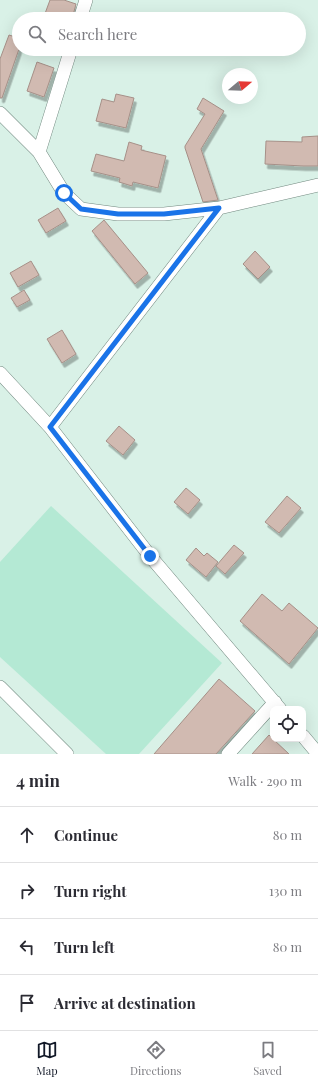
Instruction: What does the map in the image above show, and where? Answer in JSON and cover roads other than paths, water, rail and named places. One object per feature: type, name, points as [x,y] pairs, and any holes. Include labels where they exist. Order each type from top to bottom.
[{"type":"street","points":[[82,12],[86,0]]},
{"type":"street","points":[[39,152],[69,56]]},
{"type":"street","points":[[0,113],[39,152],[64,193],[81,209],[118,214],[164,214],[219,208],[318,185]]},
{"type":"street","points":[[50,427],[219,208]]},
{"type":"street","points":[[0,373],[50,427],[150,556],[278,706]]},
{"type":"street","points":[[0,687],[67,754]]},
{"type":"street","points":[[228,754],[270,714]]},
{"type":"street","points":[[306,740],[318,754]]}]
